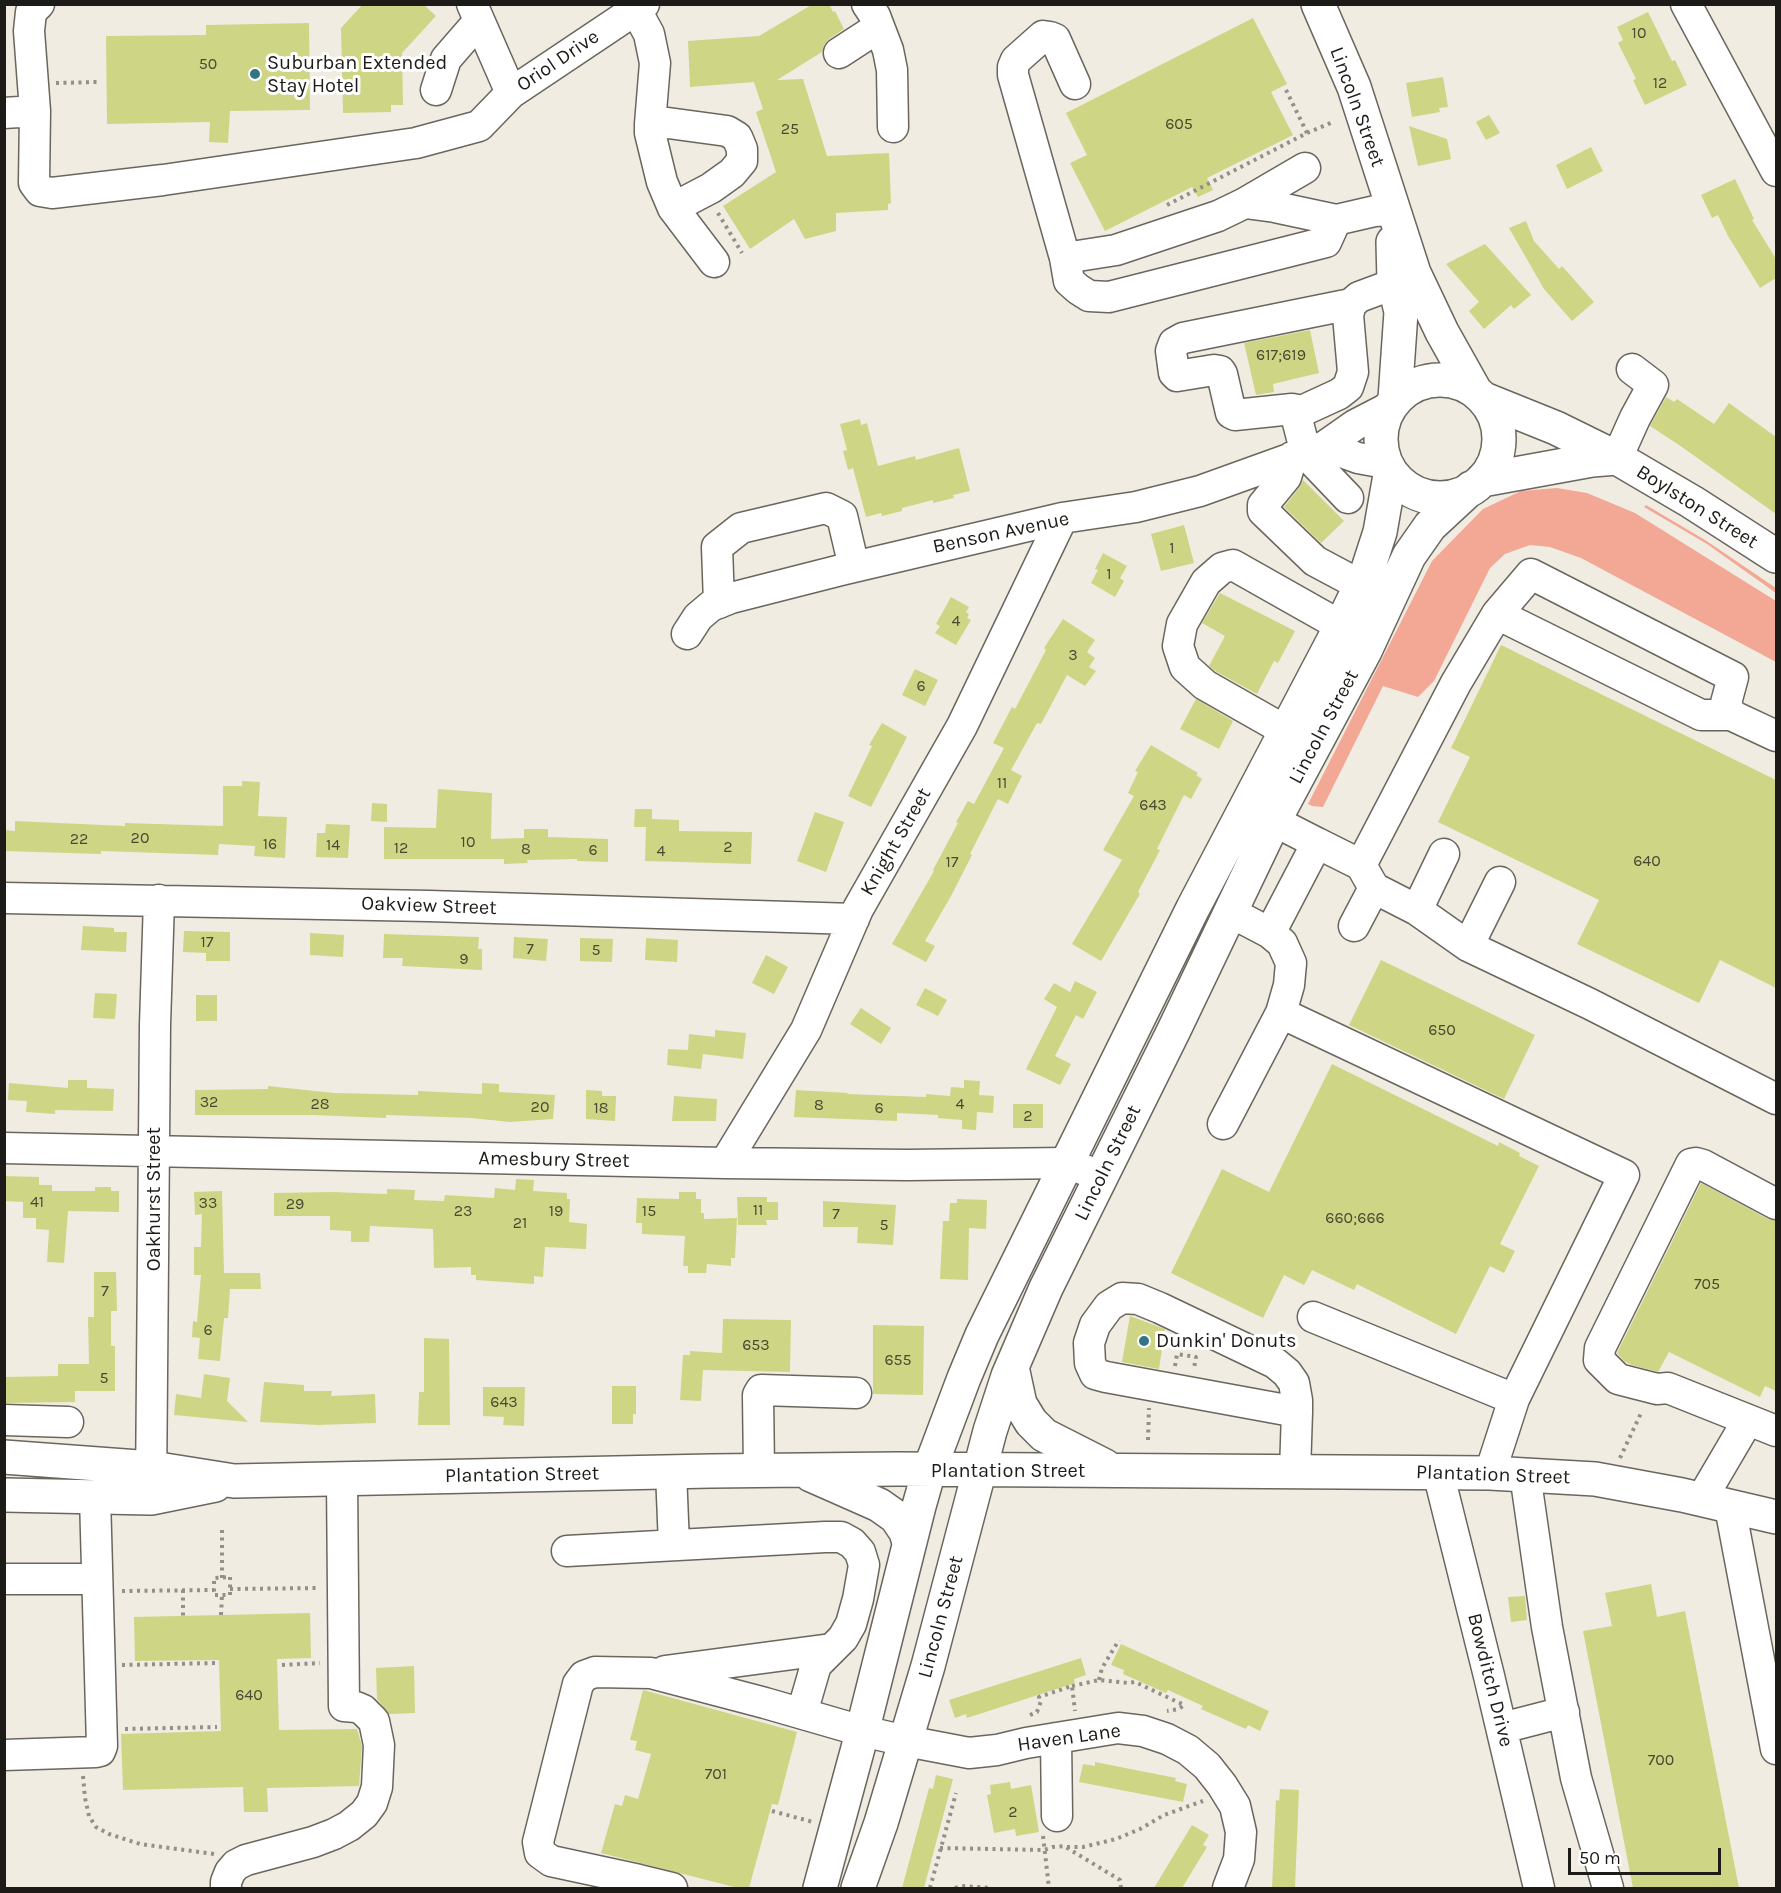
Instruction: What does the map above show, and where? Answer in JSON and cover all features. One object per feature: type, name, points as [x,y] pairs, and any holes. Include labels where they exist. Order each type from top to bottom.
[{"type":"main road","name":"Lincoln Street","points":[[1318,4],[1354,87],[1414,273],[1442,332],[1479,394]]},
{"type":"main road","name":"Lincoln Street","points":[[1390,404],[1401,312],[1394,284],[1392,210]]},
{"type":"main road","points":[[1444,380],[1479,394],[1492,410],[1499,435],[1499,449],[1489,473],[1458,497],[1432,499],[1407,489],[1387,469],[1381,450],[1381,429],[1390,404],[1412,387],[1428,381],[1444,380]]},
{"type":"main road","name":"Boylston Street","points":[[1479,394],[1617,458],[1774,553]]},
{"type":"main road","name":"Boylston Street","points":[[1477,484],[1592,460],[1617,458]]},
{"type":"main road","name":"Lincoln Street","points":[[820,1888],[909,1543],[929,1471],[949,1415],[982,1335],[1066,1163],[1198,897],[1341,626],[1360,585],[1380,532],[1387,469]]},
{"type":"main road","name":"Lincoln Street","points":[[858,1888],[906,1741],[967,1525],[991,1427],[1012,1367],[1046,1288],[1174,1030],[1274,821],[1365,651],[1409,556],[1430,526],[1477,484]]},
{"type":"main road","points":[[1245,805],[1274,821]]},
{"type":"main road","points":[[1198,897],[1230,912]]},
{"type":"main road","points":[[1012,1367],[1020,1404],[1030,1422],[1044,1436],[1115,1471]]},
{"type":"main road","name":"Plantation Street","points":[[4,1456],[152,1483],[897,1469],[1525,1474],[1595,1479],[1716,1503],[1774,1510]]},
{"type":"main road","points":[[801,1470],[879,1505],[896,1517],[906,1532],[909,1543]]},
{"type":"main road","name":"Plantation Street","points":[[4,1495],[95,1497],[152,1483]]},
{"type":"street","points":[[4,113],[34,98],[29,31],[31,12],[39,4]]},
{"type":"street","points":[[1686,4],[1776,171]]},
{"type":"street","points":[[640,7],[655,63],[650,134],[662,182],[673,208],[728,258]]},
{"type":"street","name":"Oriol Drive","points":[[34,98],[34,183],[40,191],[52,193],[164,180],[416,143],[479,126],[511,93],[640,7]]},
{"type":"street","points":[[475,13],[511,93]]},
{"type":"street","points":[[436,90],[446,59],[475,13]]},
{"type":"street","points":[[839,53],[873,16],[888,50],[892,70],[893,127]]},
{"type":"street","points":[[1075,84],[1055,39],[1050,37],[1043,36],[1016,60],[1013,67],[1013,75],[1065,258],[1069,281],[1089,296],[1109,297],[1326,242],[1336,220]]},
{"type":"street","points":[[650,124],[668,123],[727,131],[736,137],[742,149],[742,161],[732,173],[711,188],[673,208]]},
{"type":"street","points":[[1065,258],[1116,250],[1218,216],[1305,168]]},
{"type":"street","points":[[1245,203],[1336,220],[1375,211],[1392,210]]},
{"type":"street","points":[[1302,411],[1292,409],[1231,414],[1220,371],[1177,376],[1174,373],[1171,351],[1174,343],[1183,338],[1351,304],[1359,297],[1394,284]]},
{"type":"street","points":[[1348,498],[1308,452],[1297,419],[1302,411],[1348,387],[1353,372],[1348,315],[1351,304]]},
{"type":"street","points":[[1617,458],[1653,385],[1632,369]]},
{"type":"street","name":"Benson Avenue","points":[[687,634],[698,617],[711,606],[731,598],[1062,518],[1136,507],[1229,482],[1308,452],[1390,404]]},
{"type":"street","points":[[1308,452],[1358,458],[1387,469]]},
{"type":"street","points":[[1308,452],[1263,505],[1263,511],[1315,561],[1360,585]]},
{"type":"street","points":[[719,603],[717,547],[741,528],[826,508],[842,516],[854,567]]},
{"type":"street","name":"Knight Street","points":[[725,1163],[806,1030],[858,909],[962,726],[1062,518]]},
{"type":"street","points":[[1286,731],[1205,685],[1185,667],[1178,646],[1182,624],[1206,582],[1222,567],[1233,565],[1341,626]]},
{"type":"street","points":[[1354,926],[1368,876],[1456,683],[1497,614],[1531,574],[1733,677],[1726,703],[1731,715]]},
{"type":"street","points":[[1497,614],[1701,715],[1731,715],[1776,736]]},
{"type":"street","points":[[1274,821],[1317,843],[1468,946],[1590,1004],[1776,1099]]},
{"type":"street","points":[[1270,933],[1317,843]]},
{"type":"street","points":[[1417,910],[1444,854]]},
{"type":"street","points":[[1468,946],[1500,882]]},
{"type":"street","name":"Oakview Street","points":[[4,898],[429,906],[854,919]]},
{"type":"street","name":"Oakhurst Street","points":[[152,1483],[155,1025],[159,900]]},
{"type":"street","points":[[1223,1124],[1281,1013],[1289,985],[1291,963],[1282,943],[1270,933],[1230,912]]},
{"type":"street","points":[[1281,1013],[1624,1175],[1514,1399],[1490,1473]]},
{"type":"street","name":"Amesbury Street","points":[[4,1149],[725,1163],[908,1165],[1066,1163],[1101,1176]]},
{"type":"street","points":[[1776,1204],[1703,1165],[1690,1164],[1600,1348],[1599,1360],[1618,1379],[1657,1389],[1668,1388],[1776,1431]]},
{"type":"street","points":[[1295,1472],[1297,1406],[1293,1383],[1287,1373],[1275,1364],[1138,1299],[1122,1298],[1109,1306],[1095,1324],[1089,1343],[1090,1363],[1095,1374],[1160,1389],[1297,1406]]},
{"type":"street","points":[[1313,1317],[1514,1399]]},
{"type":"street","points":[[759,1471],[758,1395],[761,1390],[856,1393]]},
{"type":"street","points":[[4,1420],[68,1422]]},
{"type":"street","points":[[1748,1420],[1716,1503],[1767,1649],[1776,1749]]},
{"type":"street","points":[[671,1472],[674,1545]]},
{"type":"street","name":"Bowditch Drive","points":[[1438,1472],[1539,1888]]},
{"type":"street","points":[[1525,1474],[1547,1627],[1576,1778],[1608,1888]]},
{"type":"street","points":[[226,1888],[230,1872],[236,1866],[255,1858],[313,1842],[349,1826],[364,1814],[372,1803],[378,1787],[379,1745],[374,1721],[363,1710],[344,1706],[342,1479]]},
{"type":"street","points":[[4,1755],[100,1751],[102,1746],[104,1585],[95,1497]]},
{"type":"street","points":[[567,1551],[825,1537],[841,1538],[852,1543],[860,1552],[864,1565],[851,1624],[843,1638],[816,1665],[802,1713]]},
{"type":"street","points":[[4,1579],[104,1585]]},
{"type":"street","points":[[672,1888],[638,1884],[551,1861],[540,1853],[538,1842],[578,1684],[584,1676],[595,1672],[651,1673],[831,1648]]},
{"type":"street","name":"Haven Lane","points":[[651,1673],[862,1731],[969,1753],[1118,1728],[1143,1731],[1167,1738],[1188,1750],[1207,1766],[1222,1785],[1234,1806],[1240,1832],[1239,1859],[1228,1888]]},
{"type":"street","points":[[1502,1728],[1564,1712]]},
{"type":"street","points":[[1056,1816],[1067,1736]]},
{"type":"path","points":[[34,98],[97,82]]},
{"type":"path","points":[[1286,90],[1307,133]]},
{"type":"path","points":[[1158,210],[1307,133],[1333,122]]},
{"type":"path","points":[[713,204],[728,258]]},
{"type":"path","points":[[1148,1440],[1160,1389],[1177,1354],[1196,1357],[1195,1364]]},
{"type":"path","points":[[1618,1461],[1642,1413]]},
{"type":"path","points":[[222,1527],[222,1578]]},
{"type":"path","points":[[230,1577],[230,1595],[214,1595],[214,1578],[222,1578],[230,1577]]},
{"type":"path","points":[[104,1585],[214,1590]]},
{"type":"path","points":[[230,1589],[329,1587]]},
{"type":"path","points":[[183,1590],[183,1616]]},
{"type":"path","points":[[221,1615],[222,1595]]},
{"type":"path","points":[[1099,1680],[1102,1668],[1119,1640]]},
{"type":"path","points":[[112,1665],[215,1663]]},
{"type":"path","points":[[282,1665],[321,1663]]},
{"type":"path","points":[[1015,1746],[1012,1723],[1037,1712],[1040,1697],[1099,1680],[1135,1682],[1184,1705],[1170,1712],[1152,1707],[1143,1731]]},
{"type":"path","points":[[1067,1736],[1072,1686]]},
{"type":"path","points":[[114,1729],[217,1727]]},
{"type":"path","points":[[81,1751],[85,1798],[89,1816],[96,1827],[125,1840],[158,1847],[255,1858]]},
{"type":"path","points":[[930,1888],[956,1793]]},
{"type":"path","points":[[940,1848],[1044,1850],[1064,1846],[1074,1848],[1116,1839],[1164,1815],[1205,1801]]},
{"type":"path","points":[[772,1811],[823,1824]]},
{"type":"path","points":[[1064,1846],[1120,1880],[1122,1888]]},
{"type":"path","points":[[1044,1850],[1049,1888]]},
{"type":"path","points":[[955,1888],[962,1886],[990,1888]]},
{"type":"shaded area","points":[[1557,488],[1587,493],[1635,513],[1776,601],[1776,662],[1581,558],[1550,547],[1530,545],[1505,554],[1490,568],[1434,681],[1418,697],[1383,686],[1323,807],[1308,804],[1432,561],[1483,509],[1521,491]]},
{"type":"shaded area","points":[[1646,505],[1705,540],[1776,588],[1776,593],[1707,544],[1644,507]]},
{"type":"building","points":[[363,4],[423,4],[436,16],[402,53],[403,105],[391,105],[391,112],[343,113],[341,28]]},
{"type":"building","points":[[813,4],[829,4],[844,29],[829,39],[822,52],[777,80],[803,79],[827,156],[889,153],[891,203],[888,204],[888,210],[836,213],[836,231],[805,239],[794,219],[750,249],[723,206],[776,172],[756,112],[763,109],[754,82],[690,87],[688,41],[759,36]]},
{"type":"building","points":[[1648,12],[1672,61],[1675,60],[1687,85],[1645,105],[1633,80],[1636,79],[1618,43],[1623,40],[1617,27]]},
{"type":"building","points":[[1253,18],[1287,84],[1271,92],[1293,135],[1207,178],[1213,190],[1198,197],[1192,187],[1105,231],[1070,163],[1087,155],[1066,113]]},
{"type":"building","points":[[309,23],[310,110],[230,111],[228,143],[209,142],[210,122],[107,124],[106,36],[206,35],[206,25]]},
{"type":"building","points":[[1443,77],[1448,107],[1439,108],[1440,112],[1412,117],[1406,83]]},
{"type":"building","points":[[1489,115],[1500,133],[1486,140],[1476,122]]},
{"type":"building","points":[[1409,126],[1447,139],[1451,159],[1418,166]]},
{"type":"building","points":[[1591,147],[1603,171],[1567,189],[1556,165]]},
{"type":"building","points":[[1735,179],[1754,219],[1752,220],[1776,259],[1776,278],[1760,288],[1728,236],[1718,215],[1712,218],[1701,195]]},
{"type":"building","points":[[1526,221],[1534,241],[1559,269],[1562,266],[1594,302],[1572,321],[1544,289],[1509,228]]},
{"type":"building","points":[[1485,244],[1531,295],[1514,309],[1511,305],[1484,329],[1469,311],[1479,302],[1446,264]]},
{"type":"building","points":[[1310,330],[1319,373],[1273,384],[1274,392],[1256,395],[1244,343]]},
{"type":"building","points":[[1666,397],[1674,402],[1677,399],[1714,424],[1729,403],[1776,437],[1776,514],[1650,426]]},
{"type":"building","points":[[860,419],[861,425],[867,423],[878,466],[915,456],[916,460],[959,448],[970,491],[953,495],[954,498],[933,503],[933,500],[882,516],[881,513],[866,517],[853,468],[848,470],[843,451],[847,450],[840,424]]},
{"type":"building","points":[[1303,480],[1344,521],[1321,543],[1284,507]]},
{"type":"building","points":[[1184,525],[1194,563],[1161,571],[1151,534]]},
{"type":"building","points":[[1103,553],[1127,566],[1120,578],[1124,581],[1115,597],[1091,583]]},
{"type":"building","points":[[1220,593],[1295,631],[1278,663],[1274,661],[1257,694],[1209,666],[1225,636],[1202,623]]},
{"type":"building","points":[[951,597],[969,607],[966,612],[969,614],[967,618],[971,620],[956,645],[935,633],[940,626],[936,624]]},
{"type":"building","points":[[1063,619],[1095,640],[1087,652],[1095,658],[1089,667],[1096,671],[1085,686],[1067,675],[1041,724],[1037,723],[1011,770],[1022,776],[1008,804],[998,799],[951,896],[925,941],[935,946],[926,962],[892,944],[934,871],[968,801],[974,804],[1004,748],[993,743],[1012,707],[1015,709],[1046,650],[1044,648]]},
{"type":"building","points":[[1501,645],[1776,780],[1776,988],[1720,960],[1699,1003],[1577,944],[1599,900],[1438,822],[1470,757],[1451,748]]},
{"type":"building","points":[[915,669],[938,680],[925,706],[902,695]]},
{"type":"building","points":[[1196,699],[1233,721],[1219,749],[1180,729]]},
{"type":"building","points":[[882,723],[907,737],[871,807],[848,796],[872,746],[869,745]]},
{"type":"building","points":[[1151,745],[1198,773],[1196,775],[1202,779],[1191,799],[1184,795],[1157,849],[1160,850],[1138,892],[1140,894],[1101,961],[1072,944],[1122,860],[1103,850],[1134,796],[1128,793],[1138,772],[1135,771]]},
{"type":"building","points":[[242,781],[260,782],[258,816],[287,817],[285,858],[254,856],[255,846],[219,844],[218,855],[101,851],[101,854],[4,851],[4,830],[15,831],[15,821],[125,826],[125,823],[223,826],[223,786],[242,786]]},
{"type":"building","points":[[438,789],[492,793],[491,839],[524,838],[524,829],[548,829],[548,837],[608,839],[608,862],[577,861],[577,859],[527,860],[528,863],[504,864],[504,859],[384,859],[384,827],[436,828]]},
{"type":"building","points":[[372,803],[387,804],[387,822],[371,821]]},
{"type":"building","points":[[635,809],[652,809],[652,819],[679,820],[679,831],[752,832],[751,864],[645,861],[646,827],[634,827]]},
{"type":"building","points":[[815,812],[844,822],[826,872],[797,861]]},
{"type":"building","points":[[326,824],[350,825],[348,858],[316,857],[317,833],[325,833]]},
{"type":"building","points":[[83,926],[114,928],[114,932],[127,932],[126,952],[81,950]]},
{"type":"building","points":[[184,931],[230,932],[230,961],[206,961],[206,953],[183,952]]},
{"type":"building","points":[[310,933],[344,935],[343,957],[310,955]]},
{"type":"building","points":[[384,934],[479,937],[478,949],[482,949],[482,970],[402,966],[403,958],[383,958]]},
{"type":"building","points":[[514,937],[548,939],[546,961],[513,958]]},
{"type":"building","points":[[580,938],[613,939],[612,962],[580,961]]},
{"type":"building","points":[[646,938],[678,940],[677,962],[645,960]]},
{"type":"building","points":[[766,955],[788,967],[774,994],[752,983]]},
{"type":"building","points":[[1381,960],[1535,1035],[1504,1099],[1349,1025]]},
{"type":"building","points":[[1075,981],[1097,992],[1083,1019],[1076,1015],[1055,1056],[1071,1064],[1060,1085],[1026,1069],[1057,1007],[1044,999],[1054,983],[1070,992]]},
{"type":"building","points":[[925,988],[947,1000],[938,1016],[916,1005]]},
{"type":"building","points":[[95,993],[117,994],[115,1019],[93,1018]]},
{"type":"building","points":[[196,995],[217,995],[217,1021],[196,1021]]},
{"type":"building","points":[[861,1008],[891,1028],[881,1044],[850,1024]]},
{"type":"building","points":[[715,1030],[746,1033],[743,1059],[703,1054],[701,1069],[667,1065],[668,1049],[688,1050],[689,1034],[715,1037]]},
{"type":"building","points":[[1332,1064],[1498,1146],[1499,1142],[1539,1166],[1500,1244],[1515,1251],[1504,1273],[1490,1266],[1456,1334],[1357,1284],[1354,1290],[1312,1270],[1304,1285],[1284,1275],[1263,1318],[1171,1273],[1222,1169],[1269,1192]]},
{"type":"building","points":[[68,1080],[87,1080],[87,1088],[114,1089],[113,1111],[55,1110],[55,1114],[26,1112],[27,1101],[8,1100],[9,1083],[68,1088]]},
{"type":"building","points":[[964,1080],[980,1081],[979,1095],[994,1096],[993,1113],[977,1112],[976,1130],[962,1129],[962,1120],[938,1118],[938,1115],[897,1113],[897,1121],[794,1117],[796,1090],[847,1094],[950,1096],[951,1087],[964,1088]]},
{"type":"building","points":[[482,1083],[499,1084],[499,1092],[555,1095],[553,1119],[510,1122],[386,1115],[386,1118],[314,1115],[195,1115],[195,1090],[268,1089],[268,1086],[334,1093],[418,1095],[418,1091],[482,1094]]},
{"type":"building","points":[[586,1090],[602,1091],[602,1096],[616,1096],[615,1121],[586,1119]]},
{"type":"building","points":[[674,1096],[717,1099],[716,1121],[672,1121]]},
{"type":"building","points":[[1013,1104],[1043,1104],[1043,1128],[1013,1128]]},
{"type":"building","points":[[4,1176],[39,1177],[39,1185],[52,1185],[52,1191],[95,1191],[95,1187],[111,1187],[111,1191],[119,1191],[119,1212],[68,1211],[64,1263],[47,1262],[49,1230],[36,1229],[36,1218],[23,1218],[23,1202],[4,1201]]},
{"type":"building","points":[[516,1179],[534,1180],[533,1191],[567,1193],[567,1199],[570,1199],[569,1222],[587,1224],[586,1249],[545,1247],[543,1277],[534,1276],[534,1284],[476,1280],[476,1275],[471,1275],[471,1267],[434,1268],[433,1229],[370,1226],[369,1242],[351,1242],[351,1231],[330,1230],[330,1216],[274,1216],[274,1193],[387,1194],[387,1189],[415,1190],[414,1200],[444,1201],[445,1195],[494,1198],[495,1188],[515,1190]]},
{"type":"building","points":[[1701,1183],[1768,1219],[1776,1221],[1776,1391],[1765,1386],[1760,1397],[1669,1352],[1658,1372],[1632,1365],[1624,1361],[1617,1353]]},
{"type":"building","points":[[222,1191],[224,1273],[260,1273],[261,1289],[230,1289],[228,1318],[224,1318],[220,1361],[198,1359],[200,1338],[192,1337],[193,1321],[197,1322],[201,1275],[194,1275],[194,1247],[201,1247],[202,1214],[195,1215],[194,1192]]},
{"type":"building","points":[[679,1192],[696,1192],[696,1199],[701,1199],[701,1213],[704,1213],[704,1219],[737,1218],[735,1258],[731,1258],[731,1266],[707,1264],[706,1273],[688,1273],[688,1266],[683,1266],[685,1236],[642,1234],[642,1223],[636,1223],[637,1198],[679,1199]]},
{"type":"building","points":[[737,1197],[767,1197],[767,1202],[778,1202],[778,1220],[766,1220],[767,1225],[738,1225]]},
{"type":"building","points":[[957,1199],[987,1200],[986,1229],[969,1228],[968,1280],[940,1279],[943,1221],[949,1221],[950,1203],[957,1203]]},
{"type":"building","points":[[823,1201],[896,1205],[893,1245],[857,1243],[858,1227],[823,1227]]},
{"type":"building","points":[[94,1272],[116,1272],[117,1311],[111,1311],[111,1346],[115,1346],[115,1391],[75,1391],[75,1402],[4,1403],[4,1377],[58,1376],[58,1364],[89,1364],[88,1317],[94,1317]]},
{"type":"building","name":"Dunkin' Donuts","points":[[1130,1316],[1165,1329],[1159,1369],[1122,1362]]},
{"type":"building","points":[[723,1319],[791,1320],[790,1372],[703,1370],[701,1401],[680,1400],[683,1355],[690,1355],[690,1351],[722,1353]]},
{"type":"building","points":[[873,1325],[924,1326],[923,1395],[873,1394]]},
{"type":"building","points":[[424,1338],[449,1339],[450,1425],[418,1425],[419,1392],[424,1392]]},
{"type":"building","points":[[204,1374],[230,1378],[227,1401],[248,1422],[174,1415],[176,1394],[201,1398]]},
{"type":"building","points":[[264,1382],[304,1385],[304,1391],[332,1391],[331,1396],[375,1394],[376,1423],[318,1425],[260,1422]]},
{"type":"building","points":[[612,1386],[636,1386],[636,1414],[633,1414],[633,1424],[612,1424]]},
{"type":"building","points":[[483,1387],[525,1387],[524,1426],[503,1425],[504,1417],[483,1416]]},
{"type":"building","points":[[1651,1584],[1657,1617],[1685,1611],[1739,1888],[1633,1888],[1583,1631],[1612,1626],[1605,1593]]},
{"type":"building","points":[[1525,1596],[1527,1620],[1511,1622],[1508,1597]]},
{"type":"building","points":[[310,1613],[311,1658],[277,1659],[279,1730],[357,1729],[362,1746],[359,1786],[267,1788],[268,1812],[244,1812],[243,1787],[123,1790],[121,1734],[221,1731],[219,1660],[135,1661],[134,1617]]},
{"type":"building","points":[[1121,1644],[1269,1711],[1260,1731],[1248,1725],[1246,1729],[1201,1709],[1203,1706],[1168,1690],[1166,1693],[1123,1674],[1124,1670],[1111,1665]]},
{"type":"building","points":[[1081,1658],[1086,1675],[1074,1679],[1075,1683],[967,1718],[966,1714],[955,1718],[949,1700]]},
{"type":"building","points":[[414,1666],[415,1713],[389,1714],[377,1699],[376,1668]]},
{"type":"building","points":[[643,1690],[797,1732],[778,1805],[772,1804],[749,1888],[738,1888],[601,1853],[615,1804],[622,1806],[625,1795],[638,1799],[651,1754],[635,1750],[637,1741],[630,1740]]},
{"type":"building","points":[[1095,1762],[1176,1778],[1175,1781],[1187,1784],[1183,1802],[1079,1782],[1083,1764],[1095,1766]]},
{"type":"building","points":[[936,1775],[953,1779],[924,1888],[902,1888],[929,1788],[933,1789]]},
{"type":"building","points":[[1010,1782],[1011,1789],[1031,1785],[1039,1832],[1016,1836],[1015,1829],[994,1833],[987,1795],[991,1794],[990,1785]]},
{"type":"building","points":[[1280,1789],[1299,1790],[1295,1888],[1272,1888],[1276,1800],[1279,1801]]},
{"type":"building","points":[[1192,1825],[1209,1835],[1203,1845],[1207,1847],[1182,1888],[1154,1888]]},
{"type":"place","name":"Suburban Extended Stay Hotel","points":[[255,74]]},
{"type":"place","name":"Dunkin' Donuts","points":[[1144,1341]]}]
